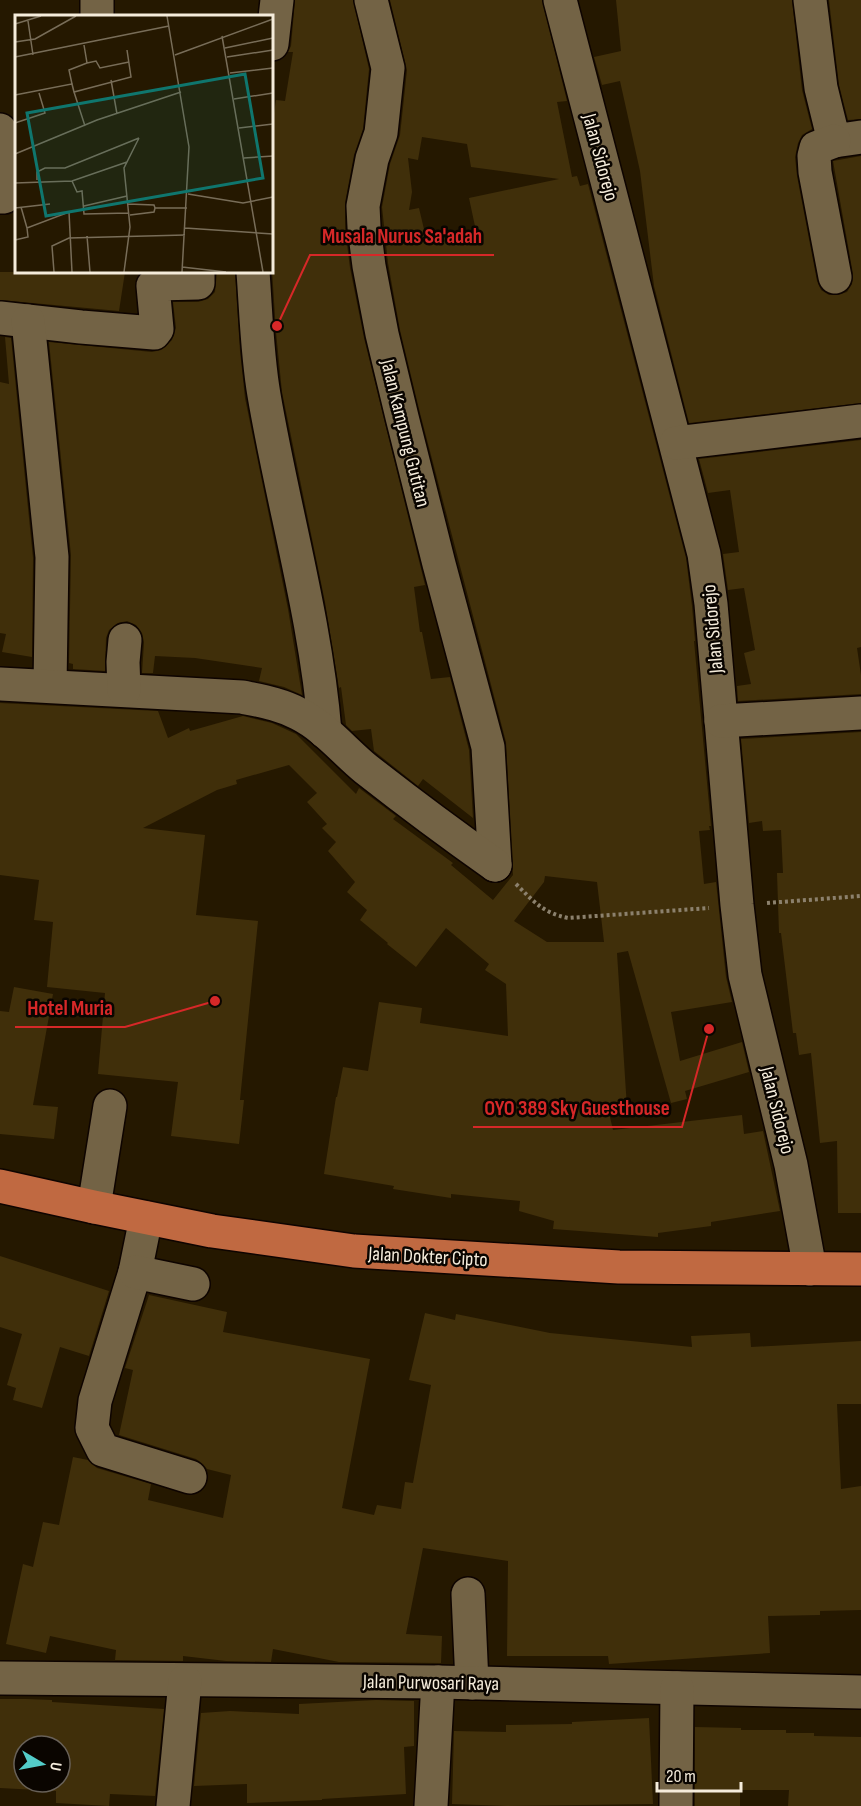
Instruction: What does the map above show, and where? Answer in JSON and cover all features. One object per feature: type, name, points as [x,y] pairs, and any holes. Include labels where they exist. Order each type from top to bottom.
[{"type":"highway","name":"Jalan Dokter Cipto","points":[[0,1186],[94,1208],[212,1231],[354,1251],[620,1267],[861,1269]]},
{"type":"street","points":[[273,35],[277,0]]},
{"type":"street","name":"Jalan Kampung Gutitan","points":[[371,0],[388,68],[381,134],[372,159],[363,206],[369,266],[390,365],[439,564],[488,747],[495,865]]},
{"type":"street","name":"Jalan Sidorejo","points":[[560,0],[704,554],[711,604],[745,975],[791,1165],[810,1269]]},
{"type":"street","points":[[810,0],[821,88],[847,139],[816,148],[814,156],[835,277]]},
{"type":"street","points":[[0,130],[2,197]]},
{"type":"street","points":[[50,686],[52,557],[14,320],[154,333],[157,329],[153,286],[197,283],[198,273]]},
{"type":"street","points":[[253,273],[264,392],[307,610],[323,699],[326,732]]},
{"type":"street","points":[[676,443],[861,420]]},
{"type":"street","points":[[124,690],[125,640]]},
{"type":"street","points":[[0,684],[242,697],[276,704],[300,714],[326,732],[365,768],[495,865]]},
{"type":"street","points":[[721,721],[861,713]]},
{"type":"street","points":[[94,1208],[110,1106]]},
{"type":"street","points":[[146,1218],[135,1272],[95,1401],[92,1428],[103,1450],[190,1477]]},
{"type":"street","points":[[135,1272],[193,1284]]},
{"type":"street","points":[[468,1594],[472,1683]]},
{"type":"street","name":"Jalan Purwosari Raya","points":[[0,1678],[438,1682],[861,1692]]},
{"type":"street","points":[[172,1806],[185,1681]]},
{"type":"street","points":[[431,1806],[438,1682]]},
{"type":"street","points":[[675,1806],[678,1688]]},
{"type":"path","points":[[495,865],[543,909],[556,916],[568,918],[861,896]]},
{"type":"building","points":[[295,0],[353,0],[369,69],[363,129],[354,155],[345,203],[345,228],[350,268],[364,338],[425,585],[414,587],[420,632],[422,632],[431,679],[450,677],[469,750],[473,818],[423,779],[418,786],[374,751],[371,729],[352,731],[346,725],[325,602],[282,392],[276,332],[272,273],[273,120],[276,100],[285,101],[293,52],[288,52],[291,46]]},
{"type":"building","points":[[390,0],[542,0],[567,101],[557,102],[572,177],[577,176],[580,186],[588,184],[686,558],[711,826],[709,826],[710,830],[699,831],[704,884],[716,882],[726,977],[732,1002],[671,1012],[680,1061],[742,1042],[749,1072],[685,1091],[687,1099],[671,1103],[628,951],[617,953],[627,1108],[609,1113],[613,1130],[742,1115],[744,1134],[763,1131],[780,1211],[711,1222],[711,1226],[658,1233],[658,1237],[553,1229],[554,1221],[519,1211],[520,1201],[451,1194],[451,1198],[393,1189],[394,1186],[324,1174],[343,1067],[368,1071],[379,1002],[422,1008],[420,1023],[508,1036],[506,984],[485,970],[489,964],[446,928],[416,967],[360,920],[367,910],[347,892],[355,882],[328,851],[336,842],[322,828],[327,824],[307,802],[317,793],[289,765],[236,780],[237,784],[217,790],[143,828],[205,835],[196,915],[258,921],[240,1100],[244,1100],[239,1144],[171,1136],[178,1082],[98,1074],[105,993],[47,987],[53,922],[34,920],[39,880],[0,875],[0,703],[158,711],[168,738],[189,728],[190,731],[243,716],[272,723],[296,734],[356,794],[359,788],[396,816],[393,819],[453,863],[451,865],[493,900],[513,875],[506,742],[420,413],[400,330],[388,263],[382,207],[390,164],[400,135],[407,70]],"holes":[[[422,137],[467,144],[471,167],[559,179],[469,198],[476,231],[427,242],[419,208],[409,210],[412,192],[408,158],[418,160]],[[545,876],[597,882],[604,942],[547,942],[514,921],[544,882]]]},
{"type":"building","points":[[616,0],[792,0],[802,90],[812,129],[802,135],[798,143],[795,157],[797,176],[817,281],[821,290],[829,295],[847,292],[852,284],[853,274],[833,161],[861,156],[861,403],[689,423],[654,286],[640,171],[620,81],[602,85],[594,57],[621,51]]},
{"type":"building","points":[[829,0],[861,0],[861,119],[848,120],[839,85]]},
{"type":"building","points":[[0,272],[125,273],[119,311],[0,300]]},
{"type":"building","points":[[217,273],[235,273],[245,398],[288,609],[302,695],[284,687],[259,681],[262,668],[195,658],[155,656],[153,673],[142,673],[144,642],[142,633],[136,625],[127,621],[118,623],[109,630],[106,638],[105,671],[73,669],[73,664],[69,663],[71,555],[49,342],[152,352],[161,350],[172,340],[176,328],[173,302],[198,302],[208,299],[215,292]]},
{"type":"building","points":[[5,337],[11,338],[33,558],[32,657],[2,652],[6,634],[0,633],[0,382],[9,384]]},
{"type":"building","points":[[861,440],[861,647],[857,648],[861,694],[738,701],[737,686],[751,684],[744,653],[755,650],[744,588],[728,590],[723,554],[739,552],[730,490],[708,493],[699,459]]},
{"type":"building","points":[[861,732],[861,1213],[838,1213],[837,1141],[820,1143],[811,1053],[799,1055],[796,1033],[793,1033],[781,933],[779,933],[777,873],[783,873],[781,830],[763,831],[762,821],[749,823],[741,739]]},
{"type":"building","points":[[14,987],[53,994],[33,1105],[58,1107],[54,1139],[0,1134],[0,1011],[9,1012]]},
{"type":"building","points":[[0,1256],[109,1291],[89,1356],[60,1347],[42,1408],[13,1400],[16,1388],[7,1385],[22,1334],[0,1327]]},
{"type":"building","points":[[149,1295],[227,1312],[223,1332],[370,1359],[342,1508],[374,1515],[377,1505],[401,1509],[405,1482],[413,1483],[431,1385],[409,1380],[425,1313],[455,1320],[456,1314],[550,1333],[692,1347],[691,1336],[750,1333],[751,1347],[861,1341],[861,1404],[837,1404],[841,1489],[861,1486],[861,1610],[820,1611],[820,1615],[768,1616],[770,1653],[609,1664],[608,1656],[507,1656],[508,1561],[423,1548],[406,1634],[442,1636],[441,1663],[339,1662],[273,1649],[271,1662],[226,1661],[183,1656],[183,1661],[115,1660],[116,1650],[50,1636],[46,1653],[6,1644],[23,1564],[33,1567],[43,1522],[59,1525],[73,1457],[88,1460],[97,1468],[151,1484],[148,1500],[223,1518],[231,1475],[207,1469],[196,1459],[119,1435],[133,1370],[125,1368]]},
{"type":"building","points":[[0,1699],[52,1700],[52,1702],[164,1709],[155,1796],[110,1794],[109,1806],[56,1803],[56,1794],[72,1794],[72,1734],[12,1734],[12,1789],[0,1788]]},
{"type":"building","points":[[376,1700],[414,1701],[414,1746],[404,1747],[406,1794],[247,1803],[247,1784],[194,1786],[201,1713],[230,1711],[299,1714],[299,1704]]},
{"type":"building","points":[[649,1718],[653,1804],[507,1806],[452,1804],[454,1731],[506,1732],[506,1725],[572,1724],[572,1722]]},
{"type":"building","points":[[695,1727],[786,1730],[786,1733],[814,1733],[814,1736],[861,1737],[861,1806],[788,1806],[789,1790],[740,1790],[740,1806],[695,1806]]},
{"type":"place","name":"Musala Nurus Sa'adah","points":[[277,326]]},
{"type":"place","name":"Hotel Muria","points":[[215,1001]]},
{"type":"place","name":"OYO 389 Sky Guesthouse","points":[[709,1029]]}]
